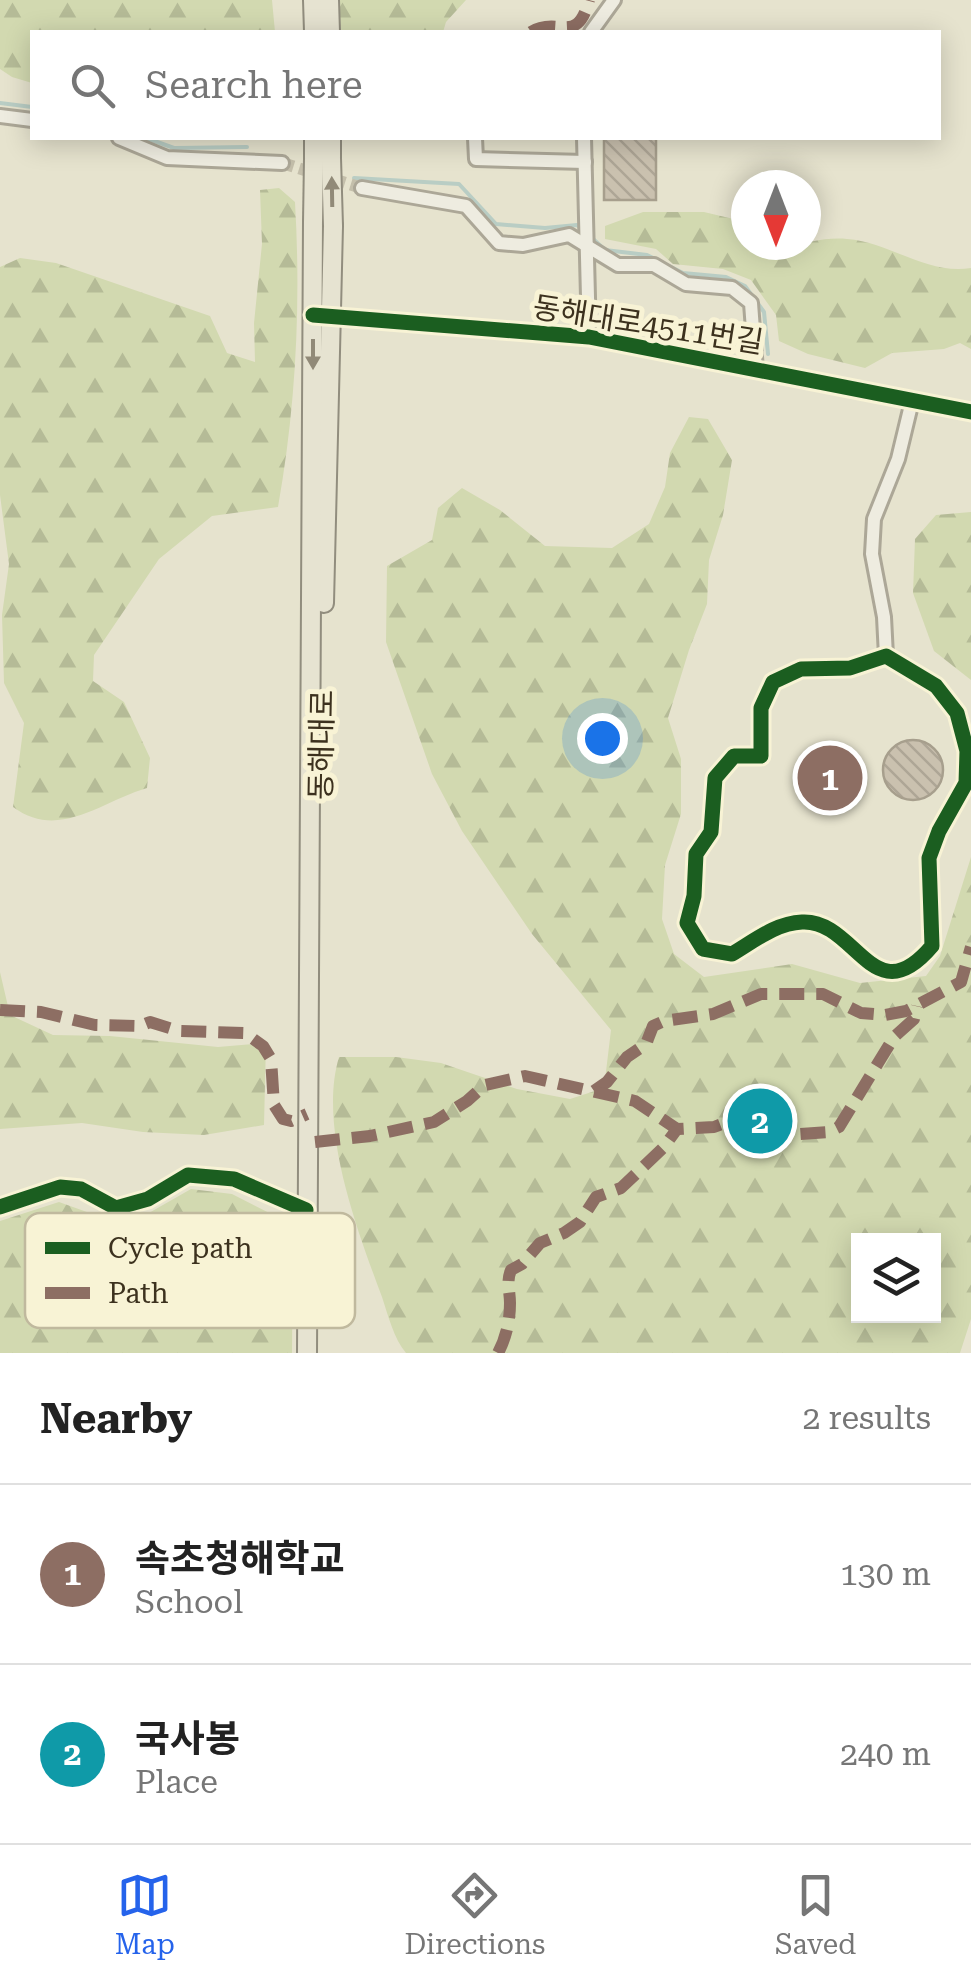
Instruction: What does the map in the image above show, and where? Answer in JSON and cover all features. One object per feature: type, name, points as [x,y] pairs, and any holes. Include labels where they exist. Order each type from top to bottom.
[{"type":"main road","points":[[313,0],[314,30]]},
{"type":"main road","points":[[329,0],[330,30]]},
{"type":"main road","name":"동해대로","points":[[314,1213],[333,316],[332,226],[322,159],[315,140]]},
{"type":"main road","name":"동해대로","points":[[306,1213],[313,222],[322,159],[330,140]]},
{"type":"main road","name":"동해대로","points":[[307,1328],[307,1353]]},
{"type":"main road","name":"동해대로","points":[[315,1328],[315,1353]]},
{"type":"street","points":[[592,30],[614,0]]},
{"type":"street","points":[[0,116],[30,120]]},
{"type":"street","points":[[124,140],[167,158],[282,163]]},
{"type":"street","points":[[475,140],[476,158],[585,162]]},
{"type":"street","points":[[584,140],[588,336]]},
{"type":"street","points":[[362,188],[466,206],[500,244],[523,245],[569,235],[618,265],[654,265],[686,284],[732,288],[751,303],[756,370]]},
{"type":"street","name":"동해대로4511번길","points":[[313,315],[588,336],[971,412]]},
{"type":"street","points":[[886,656],[884,617],[872,554],[874,518],[898,459],[912,402]]},
{"type":"street","points":[[886,656],[936,686],[957,713],[967,751],[966,784],[939,830],[929,858],[932,946],[916,965],[896,972],[874,968],[829,930],[804,921],[771,930],[732,954],[703,949],[687,923],[694,896],[696,854],[712,832],[715,778],[734,756],[760,756],[760,708],[773,682],[801,669],[850,668],[886,656]]},
{"type":"street","points":[[0,1206],[60,1187],[81,1189],[116,1208],[148,1199],[188,1175],[234,1179],[306,1210]]},
{"type":"green space","points":[[0,0],[272,0],[275,30],[30,30],[30,82],[0,69]]},
{"type":"green space","points":[[336,0],[466,0],[444,30],[335,30]]},
{"type":"green space","points":[[279,188],[295,202],[297,279],[293,393],[278,507],[212,516],[159,559],[94,655],[93,681],[124,702],[150,758],[147,788],[64,819],[30,816],[13,807],[24,723],[4,683],[2,615],[9,564],[0,495],[0,267],[20,258],[56,263],[210,316],[227,353],[255,362],[254,323],[262,244],[260,190]]},
{"type":"green space","points":[[643,212],[704,212],[731,218],[731,260],[821,260],[821,240],[847,239],[939,267],[971,268],[971,349],[960,343],[944,349],[892,353],[865,368],[808,354],[779,341],[776,315],[751,280],[723,269],[673,264],[656,249],[605,239],[605,226]]},
{"type":"green space","points":[[689,417],[708,419],[732,460],[723,515],[709,560],[707,604],[668,718],[681,759],[681,814],[665,865],[662,919],[674,954],[704,977],[792,964],[860,983],[926,976],[940,956],[971,857],[971,1319],[960,1353],[406,1353],[392,1326],[343,1178],[333,1115],[339,1057],[396,1057],[441,1063],[517,1089],[570,1099],[604,1088],[611,1030],[532,934],[462,831],[432,774],[386,642],[387,566],[432,540],[438,508],[462,488],[500,510],[545,546],[612,548],[649,524],[665,487],[670,453]]},
{"type":"green space","points":[[971,512],[971,680],[934,651],[913,593],[915,539],[936,515]]},
{"type":"green space","points":[[0,972],[10,1015],[53,1035],[110,1036],[218,1047],[266,1043],[264,1125],[204,1135],[82,1123],[0,1129]]},
{"type":"green space","points":[[191,1189],[232,1194],[269,1213],[149,1213]]},
{"type":"green space","points":[[59,1202],[90,1213],[25,1213],[25,1328],[292,1328],[292,1353],[0,1353],[0,1221]]},
{"type":"building","points":[[604,140],[656,140],[656,200],[604,200]]},
{"type":"building","points":[[913,740],[934,749],[943,770],[934,791],[913,800],[892,791],[883,770],[892,749]]},
{"type":"waterway","points":[[0,103],[30,107]]},
{"type":"waterway","points":[[152,140],[174,148],[247,147]]},
{"type":"waterway","points":[[354,178],[459,184],[496,224],[545,228],[577,225],[584,231]]},
{"type":"waterway","points":[[591,237],[605,250],[647,255],[683,273],[726,277],[745,286],[764,312],[768,354]]},
{"type":"tunnel","points":[[282,163],[362,188]]},
{"type":"marked path","points":[[536,30],[572,26],[579,22],[589,0]]},
{"type":"marked path","points":[[594,1091],[607,1082],[627,1057],[646,1044],[653,1026],[664,1021],[713,1014],[761,994],[823,994],[861,1013],[885,1015],[906,1011],[961,982],[971,947]]},
{"type":"marked path","points":[[315,1142],[370,1136],[434,1122],[485,1085],[525,1076],[635,1101],[677,1129],[714,1127],[748,1114],[800,1134],[829,1132],[839,1127],[894,1037],[914,1019],[917,1006]]},
{"type":"marked path","points":[[0,1010],[41,1012],[95,1025],[140,1026],[150,1022],[179,1031],[245,1033],[263,1046],[271,1059],[274,1105],[283,1119],[291,1121],[307,1114]]},
{"type":"marked path","points":[[498,1353],[508,1323],[511,1270],[522,1264],[540,1243],[580,1222],[596,1197],[621,1188],[677,1129]]},
{"type":"cycle path","points":[[313,315],[589,337],[971,412]]},
{"type":"cycle path","points":[[886,656],[936,686],[957,713],[967,751],[966,783],[929,858],[932,946],[912,965],[894,971],[879,968],[821,925],[802,922],[774,929],[732,954],[703,949],[687,923],[694,896],[696,854],[711,832],[715,778],[734,756],[761,756],[761,708],[773,682],[801,669],[850,668],[886,656]]},
{"type":"cycle path","points":[[0,1207],[60,1187],[81,1189],[116,1208],[148,1199],[188,1175],[234,1179],[306,1210]]},
{"type":"place","name":"속초청해학교","points":[[830,778]]},
{"type":"place","name":"국사봉","points":[[760,1121]]}]
